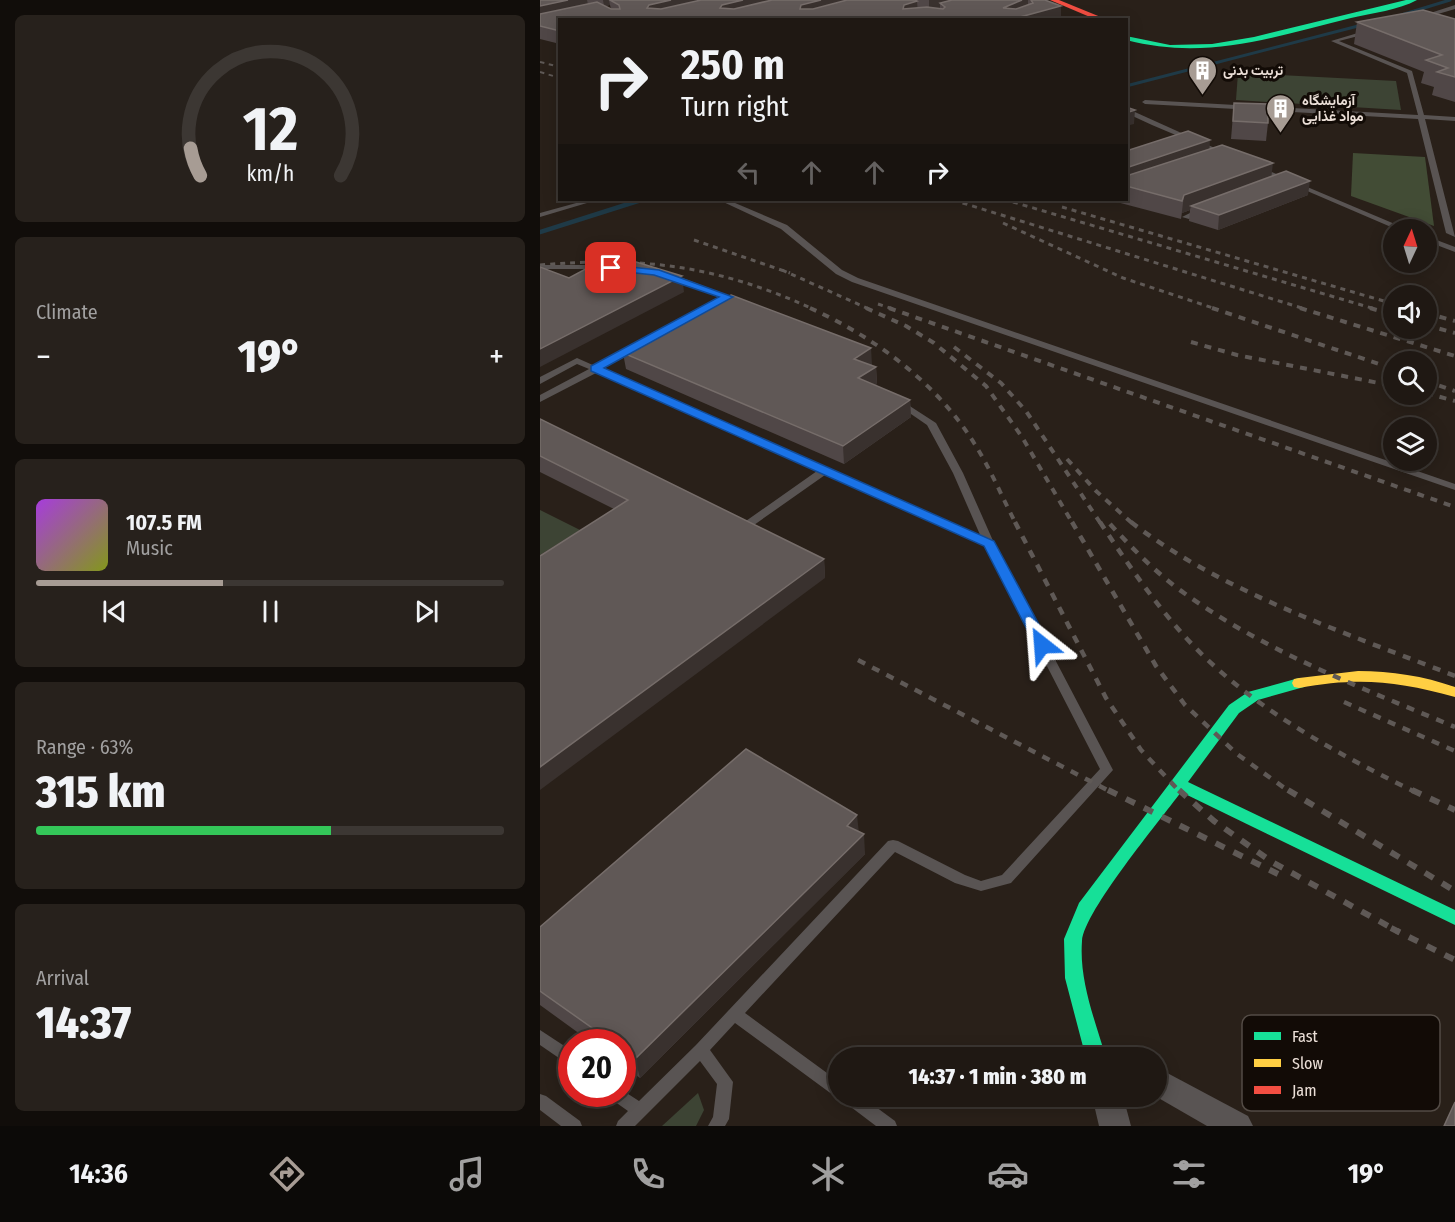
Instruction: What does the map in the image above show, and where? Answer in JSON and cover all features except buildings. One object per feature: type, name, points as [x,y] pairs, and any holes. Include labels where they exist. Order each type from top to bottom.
[{"type":"main road","points":[[1053,0],[1100,18]]},
{"type":"main road","points":[[1128,39],[1162,48],[1202,50],[1230,46],[1329,22],[1370,6],[1414,0]]},
{"type":"main road","points":[[1038,4],[1073,18]]},
{"type":"main road","points":[[1128,28],[1165,41],[1207,42],[1350,5],[1343,10],[1353,14],[1370,6]]},
{"type":"main road","points":[[1306,15],[1324,14],[1334,17],[1329,22]]},
{"type":"main road","points":[[1099,1047],[1074,978],[1072,939],[1085,908],[1234,710],[1251,696],[1292,686],[1348,677],[1399,676],[1434,684],[1455,692]]},
{"type":"main road","points":[[1178,784],[1455,918]]},
{"type":"street","points":[[1167,1087],[1237,1126]]},
{"type":"street","points":[[1110,1107],[1115,1126]]},
{"type":"lane","points":[[1417,18],[1455,7]]},
{"type":"lane","points":[[1428,15],[1439,18]]},
{"type":"lane","points":[[1376,30],[1334,41],[1410,72],[1450,233],[1455,235]]},
{"type":"lane","points":[[1145,102],[1455,119]]},
{"type":"lane","points":[[1128,111],[1236,159]]},
{"type":"lane","points":[[1215,159],[1226,155]]},
{"type":"lane","points":[[1246,163],[1383,220]]},
{"type":"lane","points":[[1274,184],[1285,180]]},
{"type":"lane","points":[[540,215],[589,201]]},
{"type":"lane","points":[[725,201],[784,226],[839,272],[855,280],[1455,487]]},
{"type":"lane","points":[[1186,217],[1208,208]]},
{"type":"lane","points":[[1437,243],[1455,250]]},
{"type":"lane","points":[[540,267],[611,268]]},
{"type":"lane","points":[[655,272],[748,304]]},
{"type":"lane","points":[[668,329],[728,297]]},
{"type":"lane","points":[[540,399],[648,340]]},
{"type":"lane","points":[[540,381],[578,361],[989,543]]},
{"type":"lane","points":[[624,1126],[701,1050],[893,846],[960,879],[981,886],[1006,879],[1107,770],[989,543],[958,473],[931,423],[893,399]]},
{"type":"lane","points":[[740,530],[825,470]]},
{"type":"lane","points":[[734,1014],[828,1083]]},
{"type":"lane","points":[[540,1037],[558,1050]]},
{"type":"lane","points":[[701,1050],[725,1082],[721,1119],[716,1126]]},
{"type":"lane","points":[[540,1101],[574,1126]]},
{"type":"lane","points":[[635,1107],[639,1110]]},
{"type":"lane","points":[[863,1107],[889,1126]]},
{"type":"green space","points":[[1238,73],[1396,81],[1401,110],[1236,100]]},
{"type":"green space","points":[[1353,153],[1425,157],[1433,219],[1415,219],[1351,196]]},
{"type":"green space","points":[[540,510],[580,530],[540,555]]},
{"type":"green space","points":[[698,1093],[704,1110],[696,1126],[662,1126]]},
{"type":"waterway","points":[[1401,15],[1450,0]]},
{"type":"waterway","points":[[1128,85],[1362,25]]},
{"type":"waterway","points":[[540,232],[638,201]]},
{"type":"railway","points":[[540,62],[558,66]]},
{"type":"railway","points":[[540,72],[558,77]]},
{"type":"railway","points":[[956,201],[1305,309]]},
{"type":"railway","points":[[1013,202],[1375,309]]},
{"type":"railway","points":[[1062,207],[1383,301]]},
{"type":"railway","points":[[1003,223],[1123,278],[1216,309]]},
{"type":"railway","points":[[694,240],[784,271]]},
{"type":"railway","points":[[540,265],[613,262],[680,268],[745,283],[779,294],[813,309]]},
{"type":"railway","points":[[784,271],[790,273]]},
{"type":"railway","points":[[784,271],[869,309]]},
{"type":"railway","points":[[878,304],[893,309]]},
{"type":"railway","points":[[810,308],[880,347],[922,381],[941,400],[974,443],[1016,523]]},
{"type":"railway","points":[[866,308],[906,326],[934,343],[986,386],[1022,437],[1073,524]]},
{"type":"railway","points":[[889,308],[1455,507]]},
{"type":"railway","points":[[1212,308],[1383,365]]},
{"type":"railway","points":[[1300,308],[1455,356]]},
{"type":"railway","points":[[1370,308],[1383,312]]},
{"type":"railway","points":[[1437,316],[1455,321]]},
{"type":"railway","points":[[1437,328],[1455,333]]},
{"type":"railway","points":[[1191,342],[1237,355],[1383,384]]},
{"type":"railway","points":[[954,347],[1001,383],[1026,411],[1101,524]]},
{"type":"railway","points":[[1437,385],[1455,391]]},
{"type":"railway","points":[[1437,396],[1455,401]]},
{"type":"railway","points":[[1067,459],[1096,491],[1133,524]]},
{"type":"railway","points":[[1072,522],[1156,666],[1185,705],[1237,754],[1290,792]]},
{"type":"railway","points":[[1100,522],[1164,612],[1212,664],[1238,686],[1294,726],[1354,761],[1415,792]]},
{"type":"railway","points":[[1131,522],[1166,547],[1205,570],[1287,610],[1455,676]]},
{"type":"railway","points":[[1016,523],[1106,698],[1141,750],[1180,792]]},
{"type":"railway","points":[[1110,524],[1145,560],[1174,585],[1215,614],[1281,651],[1455,727]]},
{"type":"railway","points":[[858,660],[1111,792]]},
{"type":"railway","points":[[1344,702],[1455,751]]},
{"type":"railway","points":[[1108,790],[1278,874]]},
{"type":"railway","points":[[1179,790],[1214,821],[1272,862],[1399,932]]},
{"type":"railway","points":[[1288,790],[1455,891]]},
{"type":"railway","points":[[1412,790],[1455,810]]},
{"type":"railway","points":[[1391,928],[1399,932]]},
{"type":"railway","points":[[1399,932],[1455,960]]},
{"type":"traffic: fast","points":[[1128,39],[1170,47],[1212,46],[1276,34],[1414,0]]},
{"type":"traffic: fast","points":[[1093,1047],[1074,978],[1073,939],[1085,908],[1234,709],[1253,696],[1299,683]]},
{"type":"traffic: fast","points":[[1178,784],[1455,918]]},
{"type":"traffic: slow","points":[[1299,683],[1338,677],[1378,676],[1417,681],[1455,692]]},
{"type":"traffic: jam","points":[[1053,0],[1100,18]]},
{"type":"place","name":"تربیت بدنی","points":[[1202,96]]},
{"type":"place","name":"آزمایشگاه مواد غذایی","points":[[1281,134]]},
{"type":"route","points":[[611,268],[655,272],[728,297],[595,369],[990,544],[1042,645]]}]
